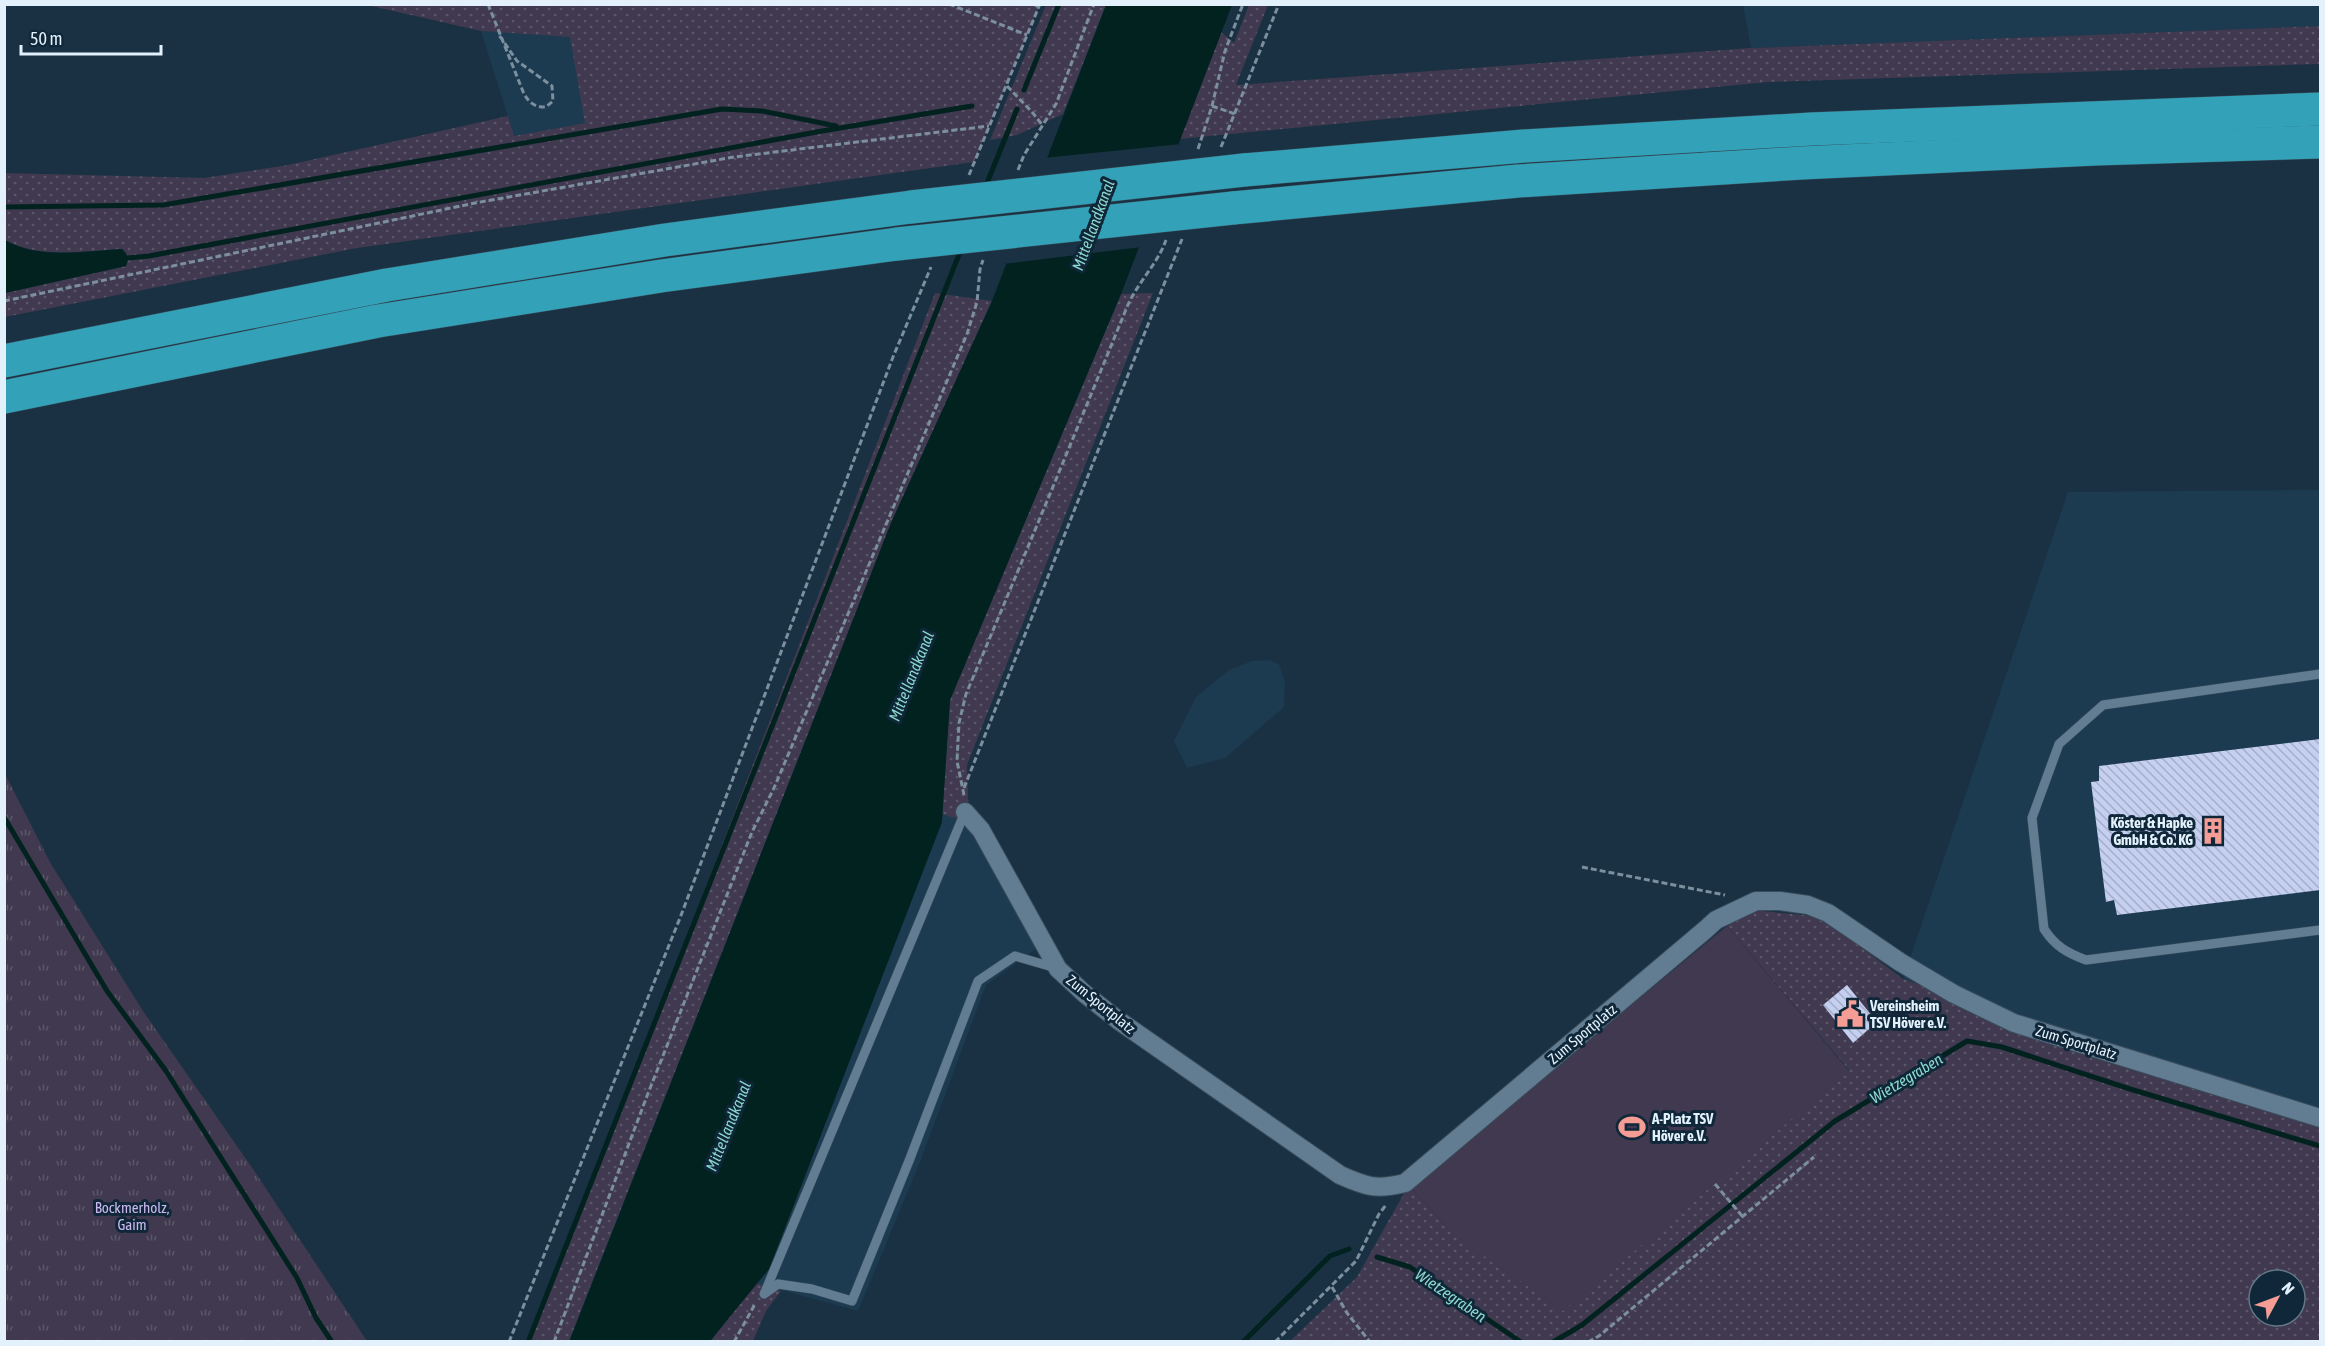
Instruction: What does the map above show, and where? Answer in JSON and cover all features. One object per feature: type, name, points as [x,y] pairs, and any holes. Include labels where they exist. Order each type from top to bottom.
[{"type":"highway","points":[[4,361],[387,285],[664,240],[1231,162],[1787,130],[2320,109]]},
{"type":"highway","points":[[4,397],[378,321],[662,276],[897,244],[1233,208],[1518,181],[1802,163],[2096,149],[2320,142]]},
{"type":"street","name":"Zum Sportplatz","points":[[965,812],[981,830],[1058,969],[1118,1020],[1340,1175],[1362,1185],[1383,1189],[1405,1183],[1716,920],[1756,901],[1780,901],[1808,905],[1828,913],[1900,962],[1954,994],[2014,1023],[2320,1119]]},
{"type":"lane","points":[[2320,674],[2103,705],[2059,744],[2032,818],[2044,929],[2052,941],[2066,953],[2086,960],[2320,930]]},
{"type":"lane","points":[[764,1294],[965,812]]},
{"type":"lane","points":[[764,1294],[778,1284],[812,1289],[852,1300],[909,1161],[978,981],[1015,956],[1058,969]]},
{"type":"path","points":[[488,4],[499,35],[524,94],[530,103],[537,107],[546,107],[553,101],[553,88],[548,82],[517,61],[499,35]]},
{"type":"path","points":[[949,4],[1027,35]]},
{"type":"path","points":[[965,184],[1039,6],[1033,4]]},
{"type":"path","points":[[1024,155],[1056,104],[1094,4]]},
{"type":"path","points":[[1198,150],[1212,106],[1225,51],[1243,4]]},
{"type":"path","points":[[1231,162],[1235,114],[1279,4]]},
{"type":"path","points":[[1007,86],[1043,126]]},
{"type":"path","points":[[1212,106],[1235,114]]},
{"type":"path","points":[[4,301],[545,190],[734,157],[989,126]]},
{"type":"path","points":[[1166,240],[1154,266],[1129,303],[1049,500],[966,694],[959,723],[957,761],[964,790],[1173,259]]},
{"type":"path","points":[[509,1341],[680,918],[893,357],[934,260]]},
{"type":"path","points":[[554,1341],[647,1096],[752,832],[774,788],[967,334],[977,302],[980,269]]},
{"type":"path","points":[[1582,867],[1756,901]]},
{"type":"path","points":[[1588,1341],[1599,1336],[1814,1157]]},
{"type":"path","points":[[1275,1341],[1356,1261],[1378,1214],[1405,1183]]},
{"type":"path","points":[[1715,1184],[1743,1217]]},
{"type":"path","points":[[1332,1287],[1347,1313],[1370,1341]]},
{"type":"path","points":[[734,1341],[750,1309],[764,1294]]},
{"type":"shaded area","points":[[2320,4],[2320,26],[1751,48],[1743,5]]},
{"type":"shaded area","points":[[481,31],[570,36],[586,123],[514,136]]},
{"type":"shaded area","points":[[2320,490],[2320,1121],[1903,979],[2068,492]]},
{"type":"shaded area","points":[[1269,660],[1279,664],[1285,682],[1284,707],[1225,758],[1187,768],[1174,741],[1196,697],[1229,670],[1252,661]]},
{"type":"shaded area","points":[[942,814],[969,823],[1040,946],[986,985],[918,1167],[858,1311],[756,1283],[769,1269],[942,822]]},
{"type":"green space","points":[[367,5],[1040,5],[974,162],[357,248],[5,317],[5,293],[126,266],[122,249],[47,252],[18,246],[5,240],[5,173],[204,178],[288,165],[508,116],[514,136],[585,123],[570,37],[481,31]]},
{"type":"green space","points":[[1046,5],[1106,5],[1063,114],[1017,135],[990,140]]},
{"type":"green space","points":[[1249,5],[1268,5],[1236,85],[1751,48],[2320,26],[2320,64],[1768,82],[1179,139],[1221,32],[1234,43]]},
{"type":"green space","points":[[935,293],[992,301],[891,523],[569,1341],[530,1342]]},
{"type":"green space","points":[[1153,293],[967,765],[969,823],[942,814],[950,700],[1121,294]]},
{"type":"green space","name":"Bockmerholz, Gaim","points":[[4,772],[51,864],[143,1011],[253,1169],[367,1341],[5,1341]]},
{"type":"green space","points":[[1753,910],[1821,917],[1903,979],[2320,1121],[2320,1341],[1289,1342],[1357,1277],[1403,1195],[1410,1187],[1454,1235],[1849,1070],[1727,926]]},
{"type":"green space","name":"A-Platz TSV Höver e.V.","points":[[1727,926],[1849,1071],[1563,1311],[1454,1235],[1410,1187]]},
{"type":"green space","points":[[756,1283],[781,1291],[766,1311],[753,1341],[710,1342]]},
{"type":"water","name":"Mittellandkanal","points":[[1106,5],[1232,5],[1121,294],[950,700],[942,822],[769,1269],[710,1341],[569,1342],[891,523],[992,301]]},
{"type":"water","points":[[5,240],[32,250],[47,252],[122,249],[127,255],[127,261],[126,266],[5,293]]},
{"type":"pier","points":[[1181,144],[1142,247],[1003,264],[1043,158]]},
{"type":"building","name":"Köster & Hapke GmbH & Co. KG","points":[[2320,739],[2320,890],[2117,915],[2114,900],[2106,902],[2091,782],[2099,781],[2099,766]]},
{"type":"building","name":"Vereinsheim TSV Höver e.V.","points":[[1847,985],[1877,1022],[1853,1043],[1823,1005]]},
{"type":"waterway","points":[[1024,90],[1059,4]]},
{"type":"waterway","points":[[128,258],[149,256],[822,131],[972,106]]},
{"type":"waterway","points":[[4,207],[163,205],[722,109],[762,111],[836,126]]},
{"type":"waterway","points":[[985,188],[1017,109]]},
{"type":"waterway","points":[[528,1342],[962,247]]},
{"type":"waterway","points":[[4,817],[107,991],[166,1071],[297,1278],[316,1318],[332,1342]]},
{"type":"waterway","name":"Wietzegraben","points":[[1553,1342],[1582,1325],[1835,1121],[1967,1041],[2002,1047],[2130,1089],[2320,1146]]},
{"type":"waterway","name":"Wietzegraben","points":[[1243,1342],[1330,1256],[1349,1249]]},
{"type":"waterway","name":"Wietzegraben","points":[[1377,1257],[1410,1267],[1521,1342]]},
{"type":"place","name":"Köster & Hapke GmbH & Co. KG","points":[[2213,831]]},
{"type":"place","name":"Vereinsheim TSV Höver e.V.","points":[[1850,1014]]},
{"type":"place","name":"A-Platz TSV Höver e.V.","points":[[1632,1127]]}]
